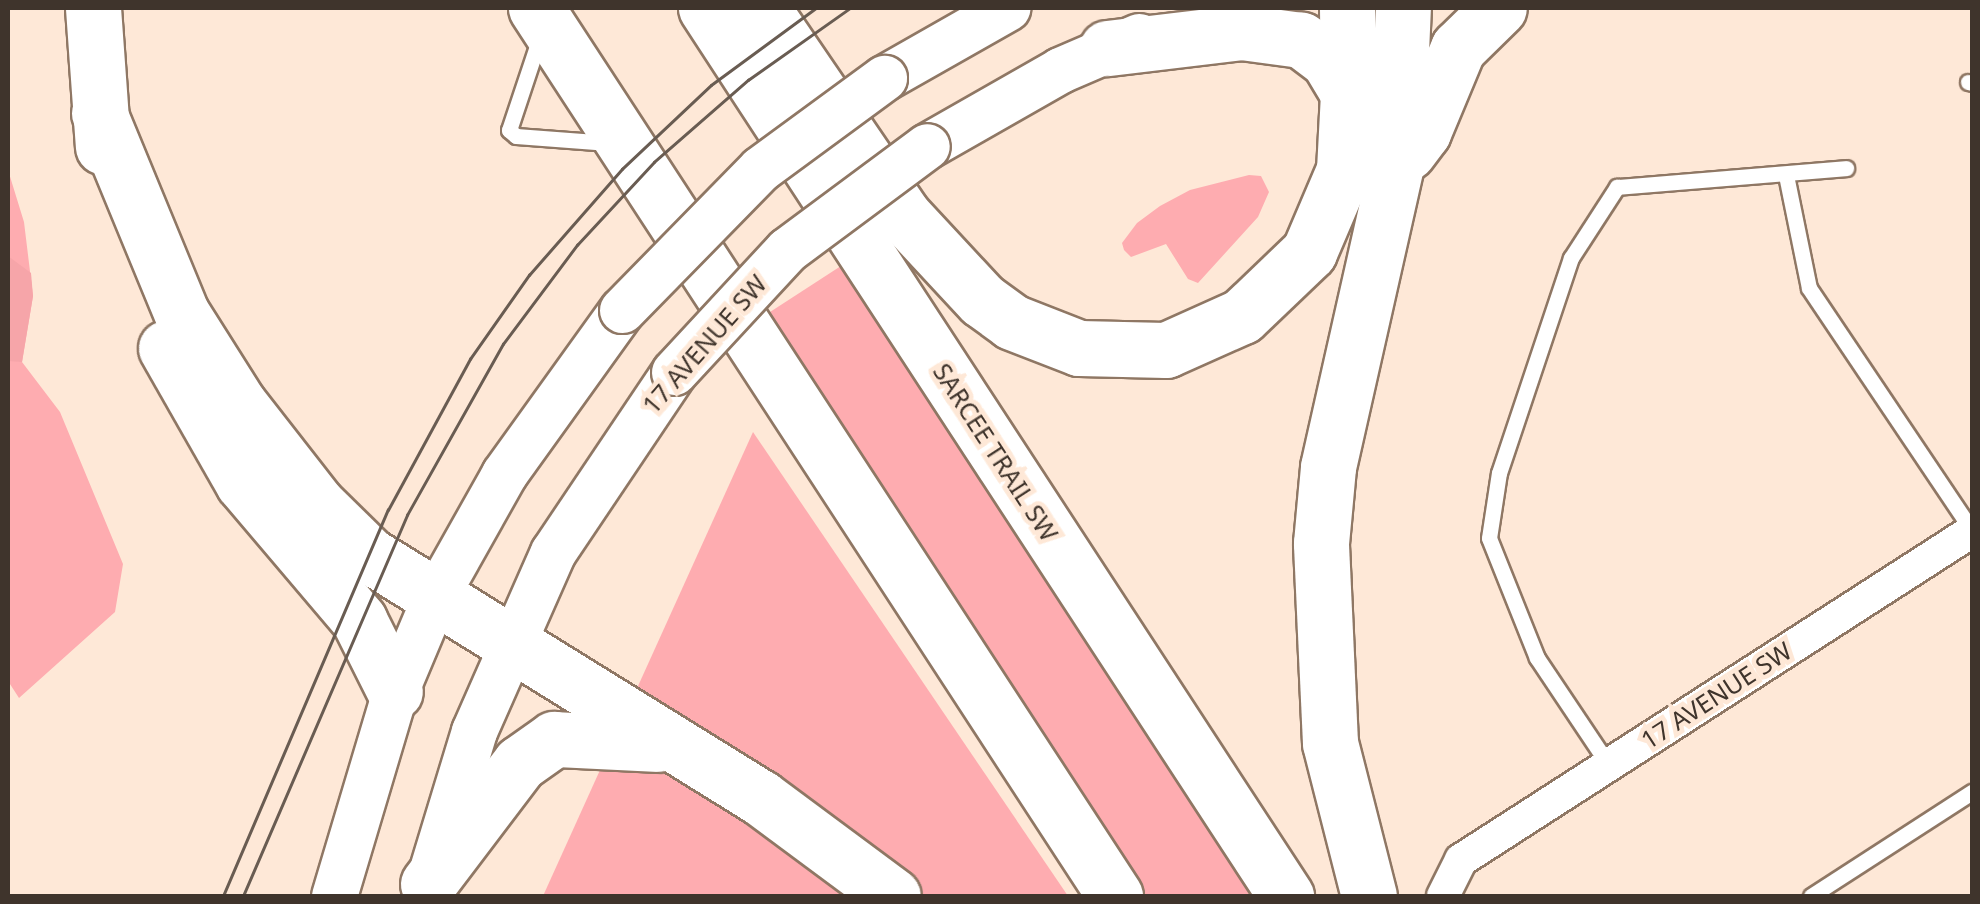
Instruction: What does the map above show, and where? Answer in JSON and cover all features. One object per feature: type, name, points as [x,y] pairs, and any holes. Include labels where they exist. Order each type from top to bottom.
[{"type":"highway","points":[[93,8],[99,113],[114,213],[179,377],[244,484],[360,620],[395,692]]},
{"type":"highway","name":"SARCEE TRAIL SW","points":[[706,8],[1286,896]]},
{"type":"highway","points":[[762,8],[902,215],[958,279],[1012,322],[1079,348],[1166,350],[1208,334],[1268,298],[1310,252],[1336,196],[1349,132],[1347,8]]},
{"type":"highway","points":[[1370,896],[1330,743],[1320,543],[1328,468],[1396,166],[1403,8]]},
{"type":"highway","points":[[1396,166],[1424,132],[1458,48],[1499,8]]},
{"type":"highway","points":[[540,15],[1115,896]]},
{"type":"highway","points":[[1108,48],[1242,32],[1301,40],[1328,60],[1348,93]]},
{"type":"highway","points":[[99,113],[157,264],[230,390],[318,506],[368,555],[761,798],[892,896]]},
{"type":"highway","points":[[426,890],[520,763],[554,739],[606,737],[673,746]]},
{"type":"main road","points":[[334,896],[395,692],[435,597],[504,474],[622,310],[760,170],[884,78],[1007,8]]},
{"type":"main road","name":"17 AVENUE SW","points":[[426,890],[474,731],[509,645],[554,552],[674,372],[787,250],[926,146],[1108,48],[1221,8]]},
{"type":"street","name":"17 AVENUE SW","points":[[1444,896],[1460,860],[1972,531]]},
{"type":"lane","points":[[540,15],[510,130],[516,136],[624,144]]},
{"type":"lane","points":[[1608,764],[1537,658],[1489,538],[1499,473],[1572,258],[1617,187],[1846,168]]},
{"type":"lane","points":[[1786,175],[1809,288],[1972,531]]},
{"type":"lane","points":[[1811,896],[1972,792]]},
{"type":"shaded area","points":[[8,170],[24,222],[33,296],[22,362],[60,412],[123,564],[115,612],[19,698],[8,681]]},
{"type":"shaded area","points":[[1249,175],[1261,176],[1269,192],[1258,217],[1198,283],[1188,279],[1166,244],[1131,257],[1124,250],[1122,243],[1137,223],[1160,206],[1190,190]]},
{"type":"shaded area","points":[[8,256],[31,273],[33,296],[22,362],[8,361]]},
{"type":"shaded area","points":[[844,264],[1254,896],[1140,896],[763,316]]},
{"type":"shaded area","points":[[753,432],[1068,896],[543,896]]},
{"type":"tram line","points":[[223,896],[388,510],[470,359],[529,275],[622,169],[711,85],[816,8]]},
{"type":"tram line","points":[[243,896],[407,515],[503,344],[577,245],[654,162],[748,80],[850,8]]}]
